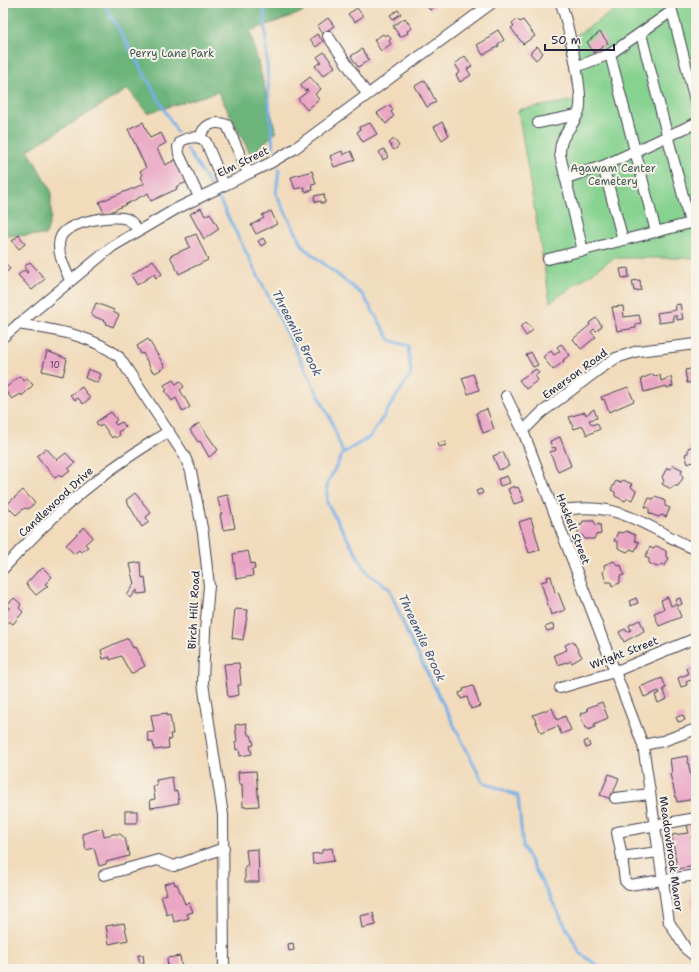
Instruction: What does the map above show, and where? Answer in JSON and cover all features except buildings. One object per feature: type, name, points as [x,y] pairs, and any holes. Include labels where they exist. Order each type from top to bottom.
[{"type":"street","name":"Elm Street","points":[[3,337],[70,280],[113,246],[138,230],[199,197],[294,149],[492,3]]},
{"type":"street","points":[[561,3],[576,67],[580,110],[560,142],[560,154],[583,251]]},
{"type":"street","points":[[576,67],[610,54],[672,12],[696,104]]},
{"type":"street","points":[[548,259],[693,222],[641,34]]},
{"type":"street","points":[[328,36],[367,94]]},
{"type":"street","points":[[610,54],[656,232]]},
{"type":"street","points":[[538,122],[577,116]]},
{"type":"street","points":[[200,138],[201,132],[211,123],[217,122],[227,125],[248,173]]},
{"type":"street","points":[[566,178],[603,166],[669,137],[696,123]]},
{"type":"street","points":[[199,197],[179,154],[178,147],[181,141],[188,138],[200,138],[206,142],[217,188]]},
{"type":"street","points":[[603,166],[623,240]]},
{"type":"street","points":[[70,280],[59,248],[60,239],[66,229],[89,221],[121,218],[130,222],[138,230]]},
{"type":"street","name":"Birch Hill Road","points":[[18,324],[75,335],[112,351],[119,357],[169,431],[184,455],[190,471],[204,533],[208,563],[209,586],[205,631],[203,683],[223,815],[224,969]]},
{"type":"street","name":"Emerson Road","points":[[524,431],[541,413],[616,358],[638,352],[696,344]]},
{"type":"street","name":"Haskell Street","points":[[506,396],[524,431],[614,672]]},
{"type":"street","name":"Candlewood Drive","points":[[3,569],[41,530],[82,492],[107,472],[169,431]]},
{"type":"street","points":[[554,511],[588,506],[606,509],[645,524],[696,549]]},
{"type":"street","name":"Wright Street","points":[[560,688],[614,672],[696,638]]},
{"type":"street","name":"Meadowbrook Manor","points":[[614,672],[643,745],[669,922],[686,949],[696,957]]},
{"type":"street","points":[[643,745],[663,741],[696,729]]},
{"type":"street","points":[[615,798],[650,794]]},
{"type":"street","points":[[696,818],[617,832],[625,881],[629,885],[696,875]]},
{"type":"street","points":[[104,875],[158,860],[174,866],[224,848]]},
{"type":"street","points":[[622,857],[658,852]]},
{"type":"green space","name":"Perry Lane Park","points":[[3,3],[302,3],[303,12],[250,31],[276,132],[251,155],[218,92],[147,113],[128,89],[28,150],[51,191],[51,217],[46,235],[3,236]]},
{"type":"green space","name":"Agawam Center Cemetery","points":[[626,3],[696,3],[696,258],[614,258],[550,302],[518,110],[576,100],[566,42]]},
{"type":"waterway","name":"Threemile Brook","points":[[104,3],[177,132]]},
{"type":"waterway","points":[[264,3],[273,148]]},
{"type":"waterway","name":"Threemile Brook","points":[[187,149],[218,197],[331,420],[343,453],[327,484],[327,503],[368,574],[389,588],[408,635],[483,782],[518,796],[523,847],[580,953],[602,969]]},
{"type":"waterway","points":[[279,169],[276,194],[304,248],[363,295],[390,340],[408,346],[411,374],[370,437],[343,453]]}]
